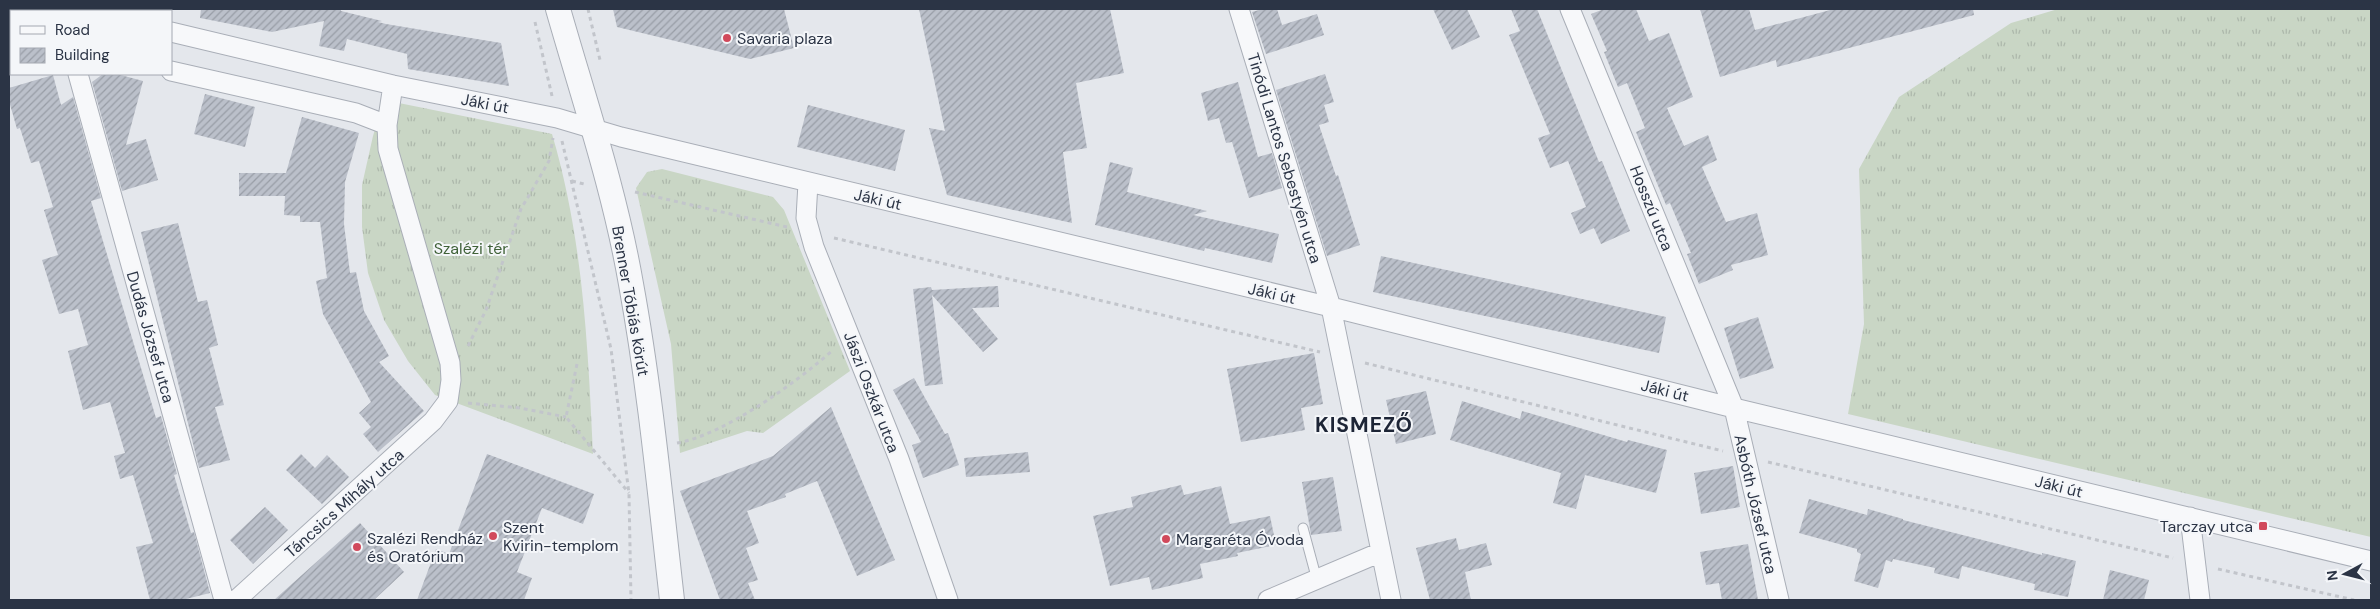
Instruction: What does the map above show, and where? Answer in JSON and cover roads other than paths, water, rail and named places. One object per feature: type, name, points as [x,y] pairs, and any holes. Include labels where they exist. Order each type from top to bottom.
[{"type":"street","name":"Brenner Tóbiás körút","points":[[558,9],[592,128],[631,283],[672,600]]},
{"type":"street","name":"Tinódi Lantos Sebestyén utca","points":[[1239,9],[1331,307],[1391,600]]},
{"type":"street","name":"Hosszú utca","points":[[1570,9],[1734,408]]},
{"type":"street","name":"Jáki út","points":[[172,32],[393,85],[557,118],[621,137],[1331,307],[1734,408],[2371,561]]},
{"type":"street","points":[[172,71],[356,113],[387,125],[393,85]]},
{"type":"street","name":"Dudás József utca","points":[[78,75],[224,600]]},
{"type":"street","name":"Táncsics Mihály utca","points":[[236,600],[420,434],[448,401],[451,380],[450,363],[388,149],[387,125]]},
{"type":"street","name":"Jászi Oszkár utca","points":[[808,182],[806,218],[810,233],[899,460],[948,600]]},
{"type":"street","name":"Asbóth József utca","points":[[1734,408],[1778,600]]},
{"type":"street","points":[[2190,517],[2200,600]]},
{"type":"street","points":[[1268,600],[1381,552]]},
{"type":"lane","points":[[1303,528],[1317,580]]},
{"type":"place","name":"Savaria plaza","points":[[727,38]]},
{"type":"place","name":"Tarczay utca","points":[[2263,526]]},
{"type":"place","name":"Szent Kvirin-templom","points":[[493,536]]},
{"type":"place","name":"Margaréta Óvoda","points":[[1166,539]]},
{"type":"place","name":"Szalézi Rendház és Oratórium","points":[[357,547]]},
{"type":"district","name":"KISMEZŐ","points":[[1364,425]]},
{"type":"park label","name":"Szalézi tér","points":[[471,248]]}]
